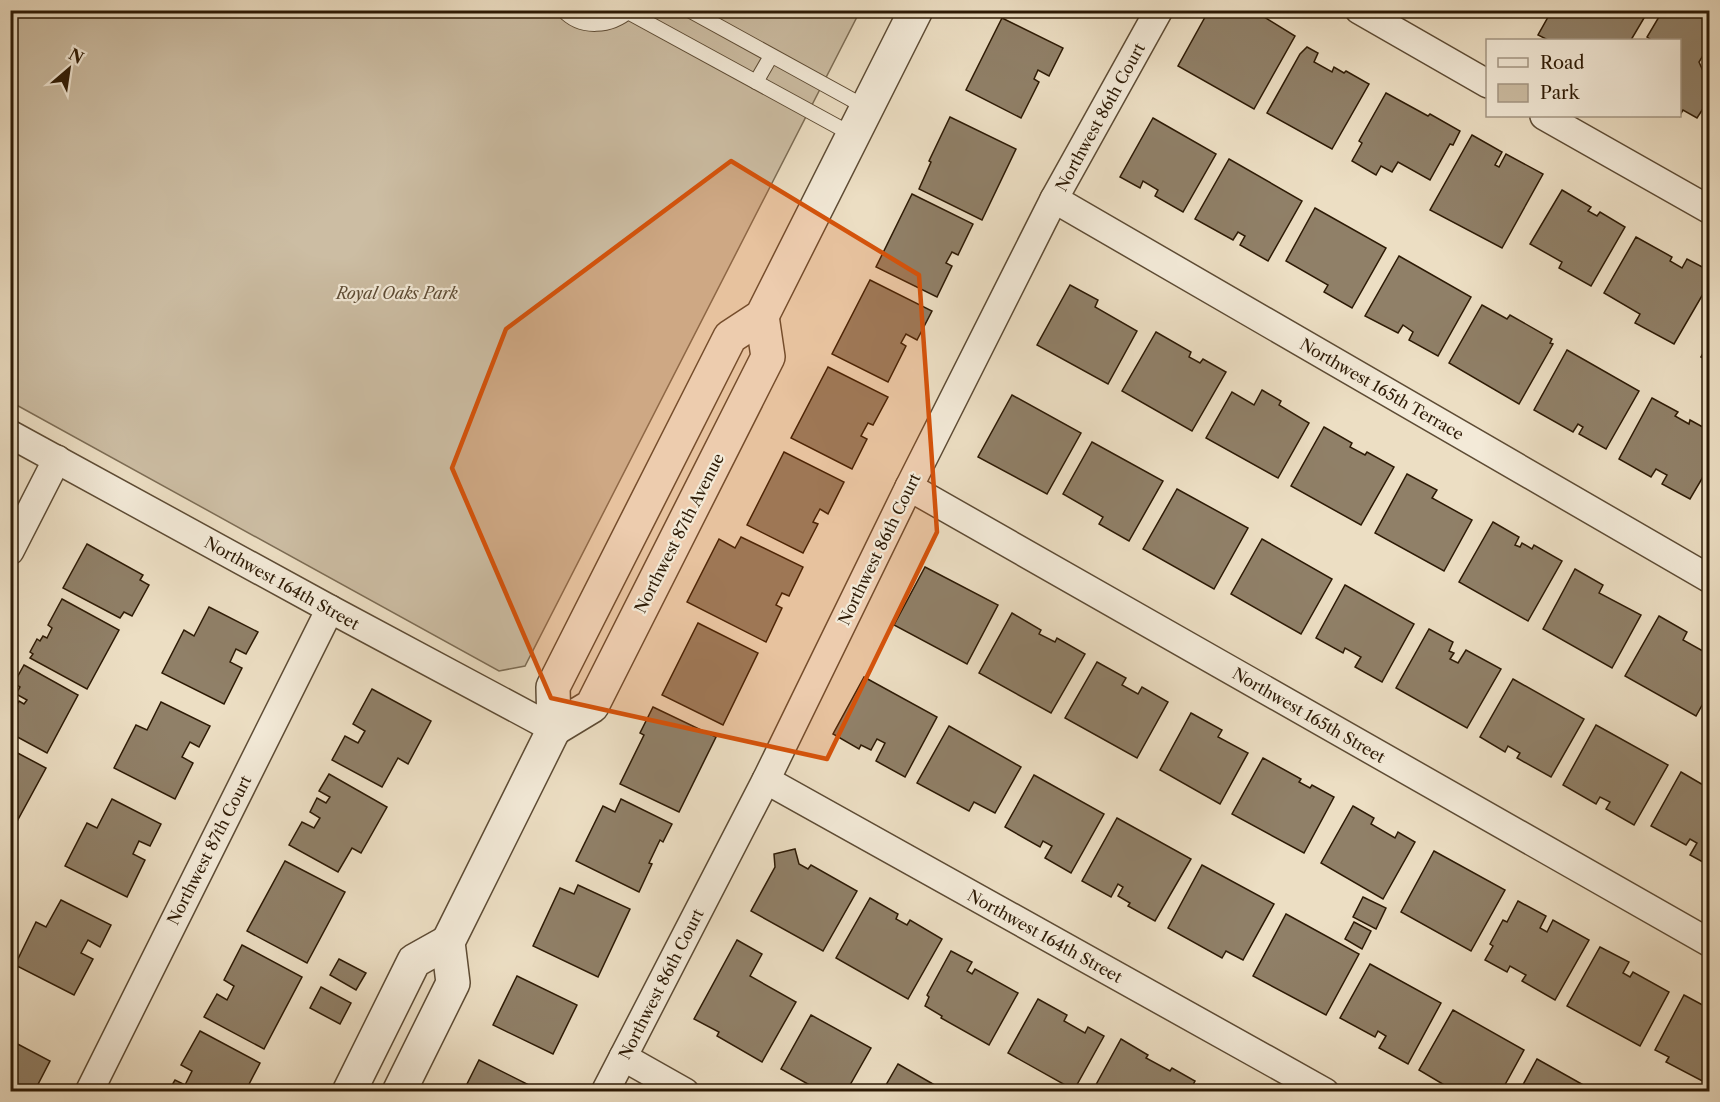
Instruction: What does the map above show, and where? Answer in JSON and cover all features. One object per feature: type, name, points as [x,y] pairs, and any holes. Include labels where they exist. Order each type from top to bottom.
[{"type":"street","points":[[399,1092],[453,983],[448,942],[554,729],[553,687],[729,337],[762,316],[916,10]]},
{"type":"street","name":"Northwest 86th Court","points":[[605,1092],[766,780],[909,487],[1054,199],[1159,10]]},
{"type":"street","points":[[1359,10],[1486,83]]},
{"type":"street","points":[[1546,117],[1710,210]]},
{"type":"street","name":"Northwest 165th Terrace","points":[[1054,199],[1710,579]]},
{"type":"street","name":"Northwest 87th Avenue","points":[[554,729],[592,706],[603,685],[768,357],[762,316]]},
{"type":"street","name":"Northwest 164th Street","points":[[10,434],[554,729]]},
{"type":"street","points":[[10,551],[57,459]]},
{"type":"street","name":"Northwest 165th Street","points":[[909,487],[1710,943]]},
{"type":"street","name":"Northwest 87th Court","points":[[89,1092],[330,609]]},
{"type":"street","name":"Northwest 164th Street","points":[[766,780],[1325,1092]]},
{"type":"street","points":[[349,1092],[414,961],[448,942]]},
{"type":"street","points":[[623,1057],[685,1092]]},
{"type":"lane","points":[[563,10],[578,21],[591,24],[605,24],[629,11],[756,82],[860,122]]},
{"type":"lane","points":[[689,10],[771,56],[860,122]]},
{"type":"lane","points":[[756,82],[771,56]]},
{"type":"highlighted area","points":[[731,161],[919,275],[937,532],[827,759],[551,698],[452,468],[506,329]]},
{"type":"green space","name":"Royal Oaks Park","points":[[11,11],[860,11],[525,666],[499,671],[11,402]]},
{"type":"building","points":[[1209,10],[1213,12],[1215,10],[1253,10],[1295,36],[1254,109],[1178,66]]},
{"type":"building","points":[[1552,10],[1642,10],[1647,13],[1632,39],[1546,39],[1538,35]]},
{"type":"building","points":[[1663,10],[1688,10],[1710,23],[1710,44],[1699,62],[1704,73],[1710,77],[1710,98],[1697,118],[1683,110],[1681,113],[1681,39],[1650,39],[1647,37]]},
{"type":"building","points":[[1002,18],[1063,48],[1049,76],[1038,70],[1034,79],[1039,82],[1021,118],[966,90]]},
{"type":"building","points":[[1307,47],[1318,53],[1314,62],[1332,72],[1334,67],[1344,73],[1346,71],[1369,84],[1332,149],[1267,113],[1300,54]]},
{"type":"building","points":[[1386,93],[1460,131],[1430,180],[1398,162],[1392,172],[1381,166],[1376,175],[1352,161],[1362,143],[1359,141]]},
{"type":"building","points":[[950,117],[1016,149],[982,220],[919,189],[931,162],[929,161]]},
{"type":"building","points":[[1153,118],[1216,154],[1183,212],[1155,196],[1158,190],[1143,181],[1140,188],[1120,177]]},
{"type":"building","points":[[1472,135],[1502,152],[1495,165],[1499,167],[1506,154],[1543,174],[1502,248],[1430,210]]},
{"type":"building","points":[[1229,159],[1302,201],[1268,261],[1240,245],[1245,236],[1238,232],[1233,240],[1195,219]]},
{"type":"building","points":[[1562,190],[1591,207],[1588,211],[1597,216],[1600,212],[1625,227],[1591,286],[1559,268],[1562,262],[1530,244]]},
{"type":"building","points":[[912,194],[973,224],[958,255],[952,252],[946,263],[952,266],[937,297],[876,267]]},
{"type":"building","points":[[1315,208],[1386,248],[1352,308],[1324,292],[1328,285],[1286,261]]},
{"type":"building","points":[[1636,237],[1672,257],[1670,261],[1682,268],[1687,259],[1710,271],[1710,282],[1674,344],[1635,323],[1640,314],[1604,293]]},
{"type":"building","points":[[1399,256],[1471,297],[1438,356],[1409,340],[1413,332],[1403,325],[1398,333],[1365,316]]},
{"type":"building","points":[[870,280],[932,311],[917,340],[906,334],[901,343],[906,346],[888,382],[832,354]]},
{"type":"building","points":[[1070,285],[1098,300],[1095,307],[1137,331],[1108,384],[1037,345]]},
{"type":"building","points":[[1482,305],[1507,319],[1510,315],[1552,339],[1550,343],[1553,344],[1519,404],[1449,363]]},
{"type":"building","points":[[1710,329],[1710,362],[1701,357],[1708,344],[1703,341]]},
{"type":"building","points":[[1156,332],[1191,352],[1189,357],[1200,363],[1203,359],[1226,372],[1192,431],[1122,391]]},
{"type":"building","points":[[1567,350],[1639,391],[1606,449],[1579,434],[1583,427],[1578,424],[1573,432],[1534,410]]},
{"type":"building","points":[[828,367],[888,397],[873,425],[868,423],[861,436],[867,439],[852,469],[791,438]]},
{"type":"building","points":[[1262,390],[1281,401],[1279,405],[1309,423],[1278,478],[1206,438],[1232,392],[1254,405]]},
{"type":"building","points":[[1012,395],[1081,433],[1047,494],[978,457]]},
{"type":"building","points":[[1652,398],[1678,412],[1675,416],[1689,424],[1690,420],[1710,431],[1710,465],[1690,499],[1662,484],[1667,475],[1656,469],[1651,477],[1619,459]]},
{"type":"building","points":[[1324,427],[1352,443],[1350,447],[1365,455],[1367,452],[1394,467],[1361,525],[1291,486]]},
{"type":"building","points":[[1092,442],[1163,481],[1129,541],[1099,524],[1103,517],[1063,494]]},
{"type":"building","points":[[784,452],[844,482],[828,514],[820,509],[813,522],[818,524],[803,553],[747,525]]},
{"type":"building","points":[[1407,474],[1437,490],[1432,498],[1472,520],[1444,571],[1375,533]]},
{"type":"building","points":[[1177,489],[1248,528],[1214,589],[1143,549]]},
{"type":"building","points":[[1710,496],[1710,510],[1703,507]]},
{"type":"building","points":[[1493,522],[1519,537],[1515,545],[1520,547],[1522,543],[1532,549],[1534,545],[1562,561],[1528,621],[1459,582]]},
{"type":"building","points":[[741,537],[803,567],[789,596],[782,593],[776,605],[782,608],[766,642],[687,602],[719,539],[735,548]]},
{"type":"building","points":[[1262,539],[1332,579],[1301,634],[1231,594]]},
{"type":"building","points":[[87,544],[143,575],[140,580],[149,585],[132,616],[124,612],[120,618],[63,588]]},
{"type":"building","points":[[925,567],[998,605],[967,664],[894,625]]},
{"type":"building","points":[[1575,569],[1603,585],[1599,593],[1641,615],[1612,668],[1543,629]]},
{"type":"building","points":[[1345,585],[1414,624],[1382,682],[1355,667],[1361,657],[1345,648],[1343,653],[1316,638]]},
{"type":"building","points":[[62,599],[119,630],[87,689],[30,658],[33,654],[30,652],[37,639],[40,641],[43,636],[47,638],[52,628],[48,625]]},
{"type":"building","points":[[209,607],[258,632],[246,654],[236,649],[230,662],[242,668],[224,704],[162,673],[184,630],[194,636]]},
{"type":"building","points":[[1012,613],[1041,630],[1039,634],[1055,642],[1057,638],[1085,654],[1051,713],[979,673]]},
{"type":"building","points":[[1659,616],[1687,632],[1683,640],[1710,655],[1710,691],[1696,716],[1625,676]]},
{"type":"building","points":[[698,623],[758,653],[723,725],[662,695]]},
{"type":"building","points":[[1429,629],[1453,642],[1449,651],[1454,653],[1450,659],[1458,663],[1466,650],[1501,669],[1467,728],[1396,688]]},
{"type":"building","points":[[1097,662],[1126,678],[1122,685],[1138,694],[1142,687],[1168,702],[1137,758],[1065,718]]},
{"type":"building","points":[[24,665],[78,695],[47,753],[10,733],[10,716],[19,701],[24,704],[27,700],[16,694],[20,687],[14,683]]},
{"type":"building","points":[[864,677],[937,717],[905,777],[876,761],[885,743],[877,739],[871,750],[861,745],[859,749],[833,734]]},
{"type":"building","points":[[1513,679],[1584,719],[1551,777],[1517,758],[1520,753],[1508,746],[1505,752],[1480,737]]},
{"type":"building","points":[[372,689],[431,721],[408,764],[398,758],[382,787],[332,760],[345,736],[358,743],[365,731],[353,724]]},
{"type":"building","points":[[161,702],[210,726],[199,747],[190,742],[182,757],[193,763],[175,799],[114,768],[136,725],[147,730]]},
{"type":"building","points":[[653,707],[716,737],[679,812],[620,784],[644,735],[640,733]]},
{"type":"building","points":[[1191,713],[1222,730],[1218,737],[1248,753],[1220,804],[1160,770]]},
{"type":"building","points":[[1596,725],[1668,765],[1634,825],[1606,809],[1610,802],[1600,797],[1596,804],[1563,785]]},
{"type":"building","points":[[949,726],[1021,767],[995,813],[974,802],[969,811],[917,783]]},
{"type":"building","points":[[10,749],[46,768],[15,825],[10,823]]},
{"type":"building","points":[[1263,758],[1301,779],[1299,782],[1310,788],[1312,785],[1334,797],[1304,853],[1232,814]]},
{"type":"building","points":[[1681,772],[1710,789],[1710,866],[1690,855],[1697,843],[1690,839],[1686,845],[1651,826]]},
{"type":"building","points":[[329,774],[387,807],[361,853],[352,848],[338,872],[289,845],[302,822],[314,828],[320,818],[310,812],[317,798],[326,803],[330,797],[319,791]]},
{"type":"building","points":[[1034,775],[1104,814],[1071,873],[1045,858],[1052,846],[1043,841],[1040,847],[1005,827]]},
{"type":"building","points":[[112,799],[161,824],[150,846],[139,841],[133,854],[145,860],[127,897],[65,866],[87,823],[97,828]]},
{"type":"building","points":[[621,799],[672,824],[663,842],[660,840],[639,892],[576,861],[603,806],[615,812]]},
{"type":"building","points":[[1353,806],[1374,818],[1371,824],[1395,838],[1398,832],[1415,842],[1383,899],[1321,863]]},
{"type":"building","points":[[1117,818],[1191,859],[1155,921],[1128,906],[1130,903],[1118,896],[1123,887],[1118,884],[1111,897],[1082,881]]},
{"type":"building","points":[[795,849],[799,864],[808,869],[811,865],[857,891],[823,951],[751,911],[775,867],[774,854]]},
{"type":"building","points":[[1434,851],[1505,890],[1471,951],[1401,912]]},
{"type":"building","points":[[285,861],[345,892],[307,963],[247,931]]},
{"type":"building","points":[[1202,865],[1274,904],[1243,960],[1226,951],[1222,958],[1168,928]]},
{"type":"building","points":[[578,885],[630,909],[598,977],[533,946],[560,888],[574,894]]},
{"type":"building","points":[[1363,897],[1386,908],[1376,929],[1353,917]]},
{"type":"building","points":[[870,898],[898,914],[896,919],[907,925],[910,920],[942,939],[908,999],[836,958]]},
{"type":"building","points":[[61,900],[111,925],[100,947],[88,940],[81,953],[93,959],[74,995],[15,965],[36,922],[46,927]]},
{"type":"building","points":[[1518,901],[1546,916],[1540,928],[1547,932],[1553,920],[1589,940],[1555,1000],[1522,981],[1526,975],[1510,966],[1507,972],[1485,960],[1493,946],[1490,944],[1503,920],[1507,922]]},
{"type":"building","points":[[1286,914],[1359,954],[1326,1015],[1253,976]]},
{"type":"building","points":[[1354,922],[1371,931],[1362,949],[1345,939]]},
{"type":"building","points":[[737,940],[762,954],[750,976],[796,1002],[762,1062],[717,1036],[719,1032],[694,1019]]},
{"type":"building","points":[[242,945],[302,977],[264,1049],[204,1017],[217,994],[227,1000],[234,986],[224,980]]},
{"type":"building","points":[[1600,947],[1629,962],[1623,973],[1630,977],[1633,972],[1669,992],[1640,1046],[1567,1006]]},
{"type":"building","points":[[951,951],[972,962],[967,971],[972,974],[975,969],[1018,993],[989,1045],[941,1018],[942,1016],[925,1006],[929,997],[927,995]]},
{"type":"building","points":[[339,959],[366,973],[356,990],[330,975]]},
{"type":"building","points":[[1370,964],[1441,1003],[1408,1064],[1379,1048],[1386,1036],[1378,1031],[1375,1037],[1340,1018]]},
{"type":"building","points":[[517,976],[577,1005],[553,1054],[493,1025]]},
{"type":"building","points":[[321,987],[351,1003],[340,1024],[310,1008]]},
{"type":"building","points":[[1684,995],[1710,1009],[1710,1085],[1666,1062],[1669,1057],[1655,1050]]},
{"type":"building","points":[[1038,999],[1067,1015],[1064,1021],[1085,1033],[1088,1027],[1104,1036],[1074,1090],[1008,1053]]},
{"type":"building","points":[[1453,1010],[1524,1050],[1501,1092],[1456,1092],[1419,1070]]},
{"type":"building","points":[[811,1015],[871,1048],[846,1092],[822,1092],[781,1069]]},
{"type":"building","points":[[200,1031],[260,1063],[245,1092],[168,1092],[175,1080],[185,1085],[192,1071],[181,1065]]},
{"type":"building","points":[[1121,1039],[1148,1055],[1146,1058],[1170,1071],[1172,1068],[1195,1081],[1189,1092],[1092,1092]]},
{"type":"building","points":[[10,1040],[50,1061],[34,1092],[10,1092]]},
{"type":"building","points":[[1537,1059],[1596,1092],[1519,1092]]},
{"type":"building","points":[[479,1060],[537,1089],[535,1092],[463,1092]]},
{"type":"building","points":[[898,1064],[947,1092],[882,1092]]}]
